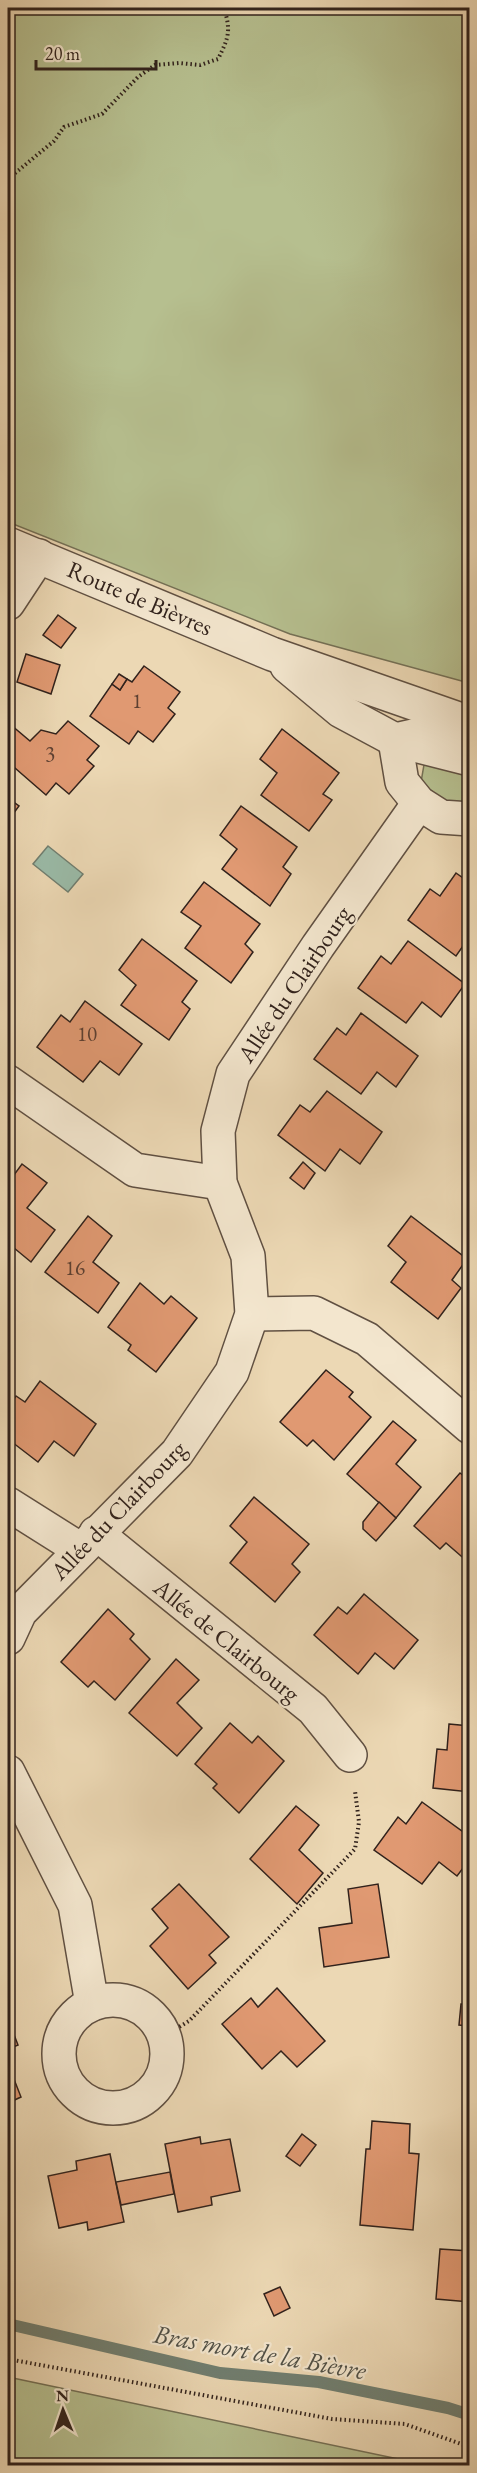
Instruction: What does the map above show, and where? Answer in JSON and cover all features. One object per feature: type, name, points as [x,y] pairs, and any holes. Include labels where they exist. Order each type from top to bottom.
[{"type":"street","name":"Route de Bièvres","points":[[8,544],[272,654],[470,723]]},
{"type":"street","points":[[8,603],[39,556]]},
{"type":"street","name":"Route de Bièvres","points":[[272,654],[342,711],[395,740],[470,759]]},
{"type":"street","points":[[470,723],[395,740],[402,782],[419,803],[441,817],[470,819]]},
{"type":"street","name":"Allée du Clairbourg","points":[[8,1638],[20,1612],[177,1453],[232,1372],[252,1314],[248,1256],[220,1183],[218,1131],[233,1074],[318,946],[419,803]]},
{"type":"street","points":[[8,1082],[135,1170],[220,1183]]},
{"type":"street","points":[[252,1314],[314,1313],[366,1339],[470,1427]]},
{"type":"street","name":"Allée de Clairbourg","points":[[8,1504],[88,1541],[313,1709],[350,1755]]},
{"type":"street","points":[[8,1772],[75,1905],[92,2004]]},
{"type":"street","points":[[112,1999],[136,2005],[152,2016],[164,2036],[167,2061],[161,2080],[145,2099],[122,2108],[100,2108],[80,2097],[63,2078],[59,2048],[71,2020],[92,2004],[112,1999]]},
{"type":"path","points":[[8,179],[54,141],[64,127],[102,114],[138,77],[155,65],[179,63],[200,65],[218,58],[227,41],[230,28],[224,8]]},
{"type":"path","points":[[164,2036],[189,2021],[355,1849],[359,1822],[350,1755]]},
{"type":"path","points":[[8,2359],[332,2419],[405,2424],[470,2447]]},
{"type":"shaded area","points":[[8,8],[469,8],[469,683],[290,634],[8,522]]},
{"type":"shaded area","points":[[425,759],[469,769],[469,802],[464,805],[435,799],[421,782]]},
{"type":"shaded area","points":[[48,846],[83,874],[68,892],[33,864]]},
{"type":"shaded area","points":[[8,2377],[427,2465],[8,2465]]},
{"type":"building","points":[[58,615],[76,628],[61,648],[43,635]]},
{"type":"building","points":[[26,654],[60,665],[51,694],[17,682]]},
{"type":"building","points":[[144,666],[180,692],[168,708],[175,714],[153,742],[138,731],[129,744],[90,716],[112,684],[120,690],[127,679],[132,682]]},
{"type":"building","points":[[119,674],[127,679],[120,690],[112,684]]},
{"type":"building","points":[[68,721],[99,746],[87,760],[94,766],[69,794],[56,783],[46,795],[8,762],[8,728],[11,725],[30,741],[41,730],[56,734]]},
{"type":"building","points":[[282,729],[339,773],[323,794],[332,800],[309,831],[261,795],[277,773],[260,759]]},
{"type":"building","points":[[8,798],[19,806],[8,821]]},
{"type":"building","points":[[241,806],[297,847],[283,867],[291,874],[270,906],[222,869],[237,849],[220,835]]},
{"type":"building","points":[[456,873],[470,883],[470,936],[456,956],[408,920],[430,889],[440,896]]},
{"type":"building","points":[[204,882],[260,924],[245,944],[253,952],[231,983],[185,948],[201,926],[181,912]]},
{"type":"building","points":[[142,939],[197,981],[182,1002],[190,1009],[169,1040],[121,1005],[136,985],[119,970]]},
{"type":"building","points":[[408,941],[465,984],[441,1017],[422,1002],[406,1023],[358,988],[381,956],[391,964]]},
{"type":"building","points":[[85,1001],[142,1044],[119,1075],[100,1061],[83,1082],[37,1047],[61,1015],[70,1022]]},
{"type":"building","points":[[361,1013],[418,1056],[396,1087],[377,1072],[361,1094],[314,1059],[337,1028],[346,1035]]},
{"type":"building","points":[[327,1091],[382,1132],[360,1164],[340,1149],[325,1171],[278,1135],[300,1105],[310,1112]]},
{"type":"building","points":[[303,1162],[315,1173],[304,1189],[290,1178]]},
{"type":"building","points":[[22,1164],[47,1183],[27,1208],[55,1230],[31,1262],[8,1243],[8,1183]]},
{"type":"building","points":[[88,1216],[112,1236],[93,1262],[119,1283],[98,1313],[45,1272]]},
{"type":"building","points":[[411,1216],[467,1259],[452,1280],[461,1288],[438,1319],[391,1282],[406,1262],[388,1246]]},
{"type":"building","points":[[140,1283],[164,1304],[171,1296],[197,1318],[156,1372],[128,1350],[131,1345],[108,1327]]},
{"type":"building","points":[[326,1370],[353,1392],[349,1397],[371,1417],[334,1460],[313,1440],[307,1446],[280,1422]]},
{"type":"building","points":[[40,1381],[96,1424],[74,1456],[54,1441],[38,1462],[8,1439],[8,1408],[16,1396],[25,1402]]},
{"type":"building","points":[[393,1421],[416,1440],[396,1464],[421,1487],[396,1518],[347,1474]]},
{"type":"building","points":[[460,1473],[470,1481],[470,1560],[468,1562],[446,1543],[440,1549],[414,1526]]},
{"type":"building","points":[[254,1497],[309,1544],[292,1564],[300,1572],[275,1602],[230,1563],[247,1542],[230,1526]]},
{"type":"building","points":[[379,1502],[396,1518],[376,1541],[363,1529],[363,1522]]},
{"type":"building","points":[[364,1594],[418,1640],[394,1669],[375,1653],[358,1674],[314,1635],[338,1607],[347,1614]]},
{"type":"building","points":[[108,1609],[134,1634],[130,1639],[150,1659],[115,1700],[94,1681],[88,1687],[61,1662]]},
{"type":"building","points":[[176,1659],[199,1680],[177,1703],[202,1728],[177,1756],[129,1713]]},
{"type":"building","points":[[230,1723],[252,1743],[258,1736],[284,1761],[239,1813],[213,1788],[217,1784],[195,1764]]},
{"type":"building","points":[[449,1724],[470,1726],[470,1792],[433,1788],[437,1749],[447,1750]]},
{"type":"building","points":[[422,1802],[470,1837],[470,1859],[457,1876],[439,1862],[422,1884],[374,1850],[398,1817],[406,1824]]},
{"type":"building","points":[[296,1806],[319,1825],[299,1850],[323,1873],[297,1904],[250,1859]]},
{"type":"building","points":[[179,1884],[229,1937],[209,1955],[216,1963],[188,1989],[150,1946],[168,1928],[152,1909]]},
{"type":"building","points":[[378,1884],[389,1957],[324,1967],[319,1928],[352,1923],[348,1889]]},
{"type":"building","points":[[277,1988],[325,2041],[297,2067],[281,2051],[262,2069],[222,2024],[251,1998],[258,2007]]},
{"type":"building","points":[[461,2004],[470,2005],[470,2026],[459,2025]]},
{"type":"building","points":[[8,2019],[18,2045],[8,2049]]},
{"type":"building","points":[[10,2069],[21,2097],[8,2103],[8,2070]]},
{"type":"building","points":[[372,2121],[410,2124],[409,2153],[419,2154],[413,2230],[360,2225],[366,2149],[370,2149]]},
{"type":"building","points":[[302,2134],[316,2145],[300,2166],[286,2156]]},
{"type":"building","points":[[200,2137],[201,2144],[230,2139],[240,2191],[211,2197],[212,2205],[178,2212],[165,2144]]},
{"type":"building","points":[[110,2154],[124,2222],[88,2230],[87,2222],[59,2228],[48,2176],[77,2170],[76,2161]]},
{"type":"building","points":[[170,2172],[174,2194],[121,2205],[116,2182]]},
{"type":"building","points":[[440,2249],[470,2251],[470,2302],[436,2299]]},
{"type":"building","points":[[280,2287],[290,2308],[274,2316],[264,2294]]},
{"type":"waterway","name":"Bras mort de la Bièvre","points":[[8,2324],[220,2373],[319,2382],[448,2408],[470,2415]]}]
